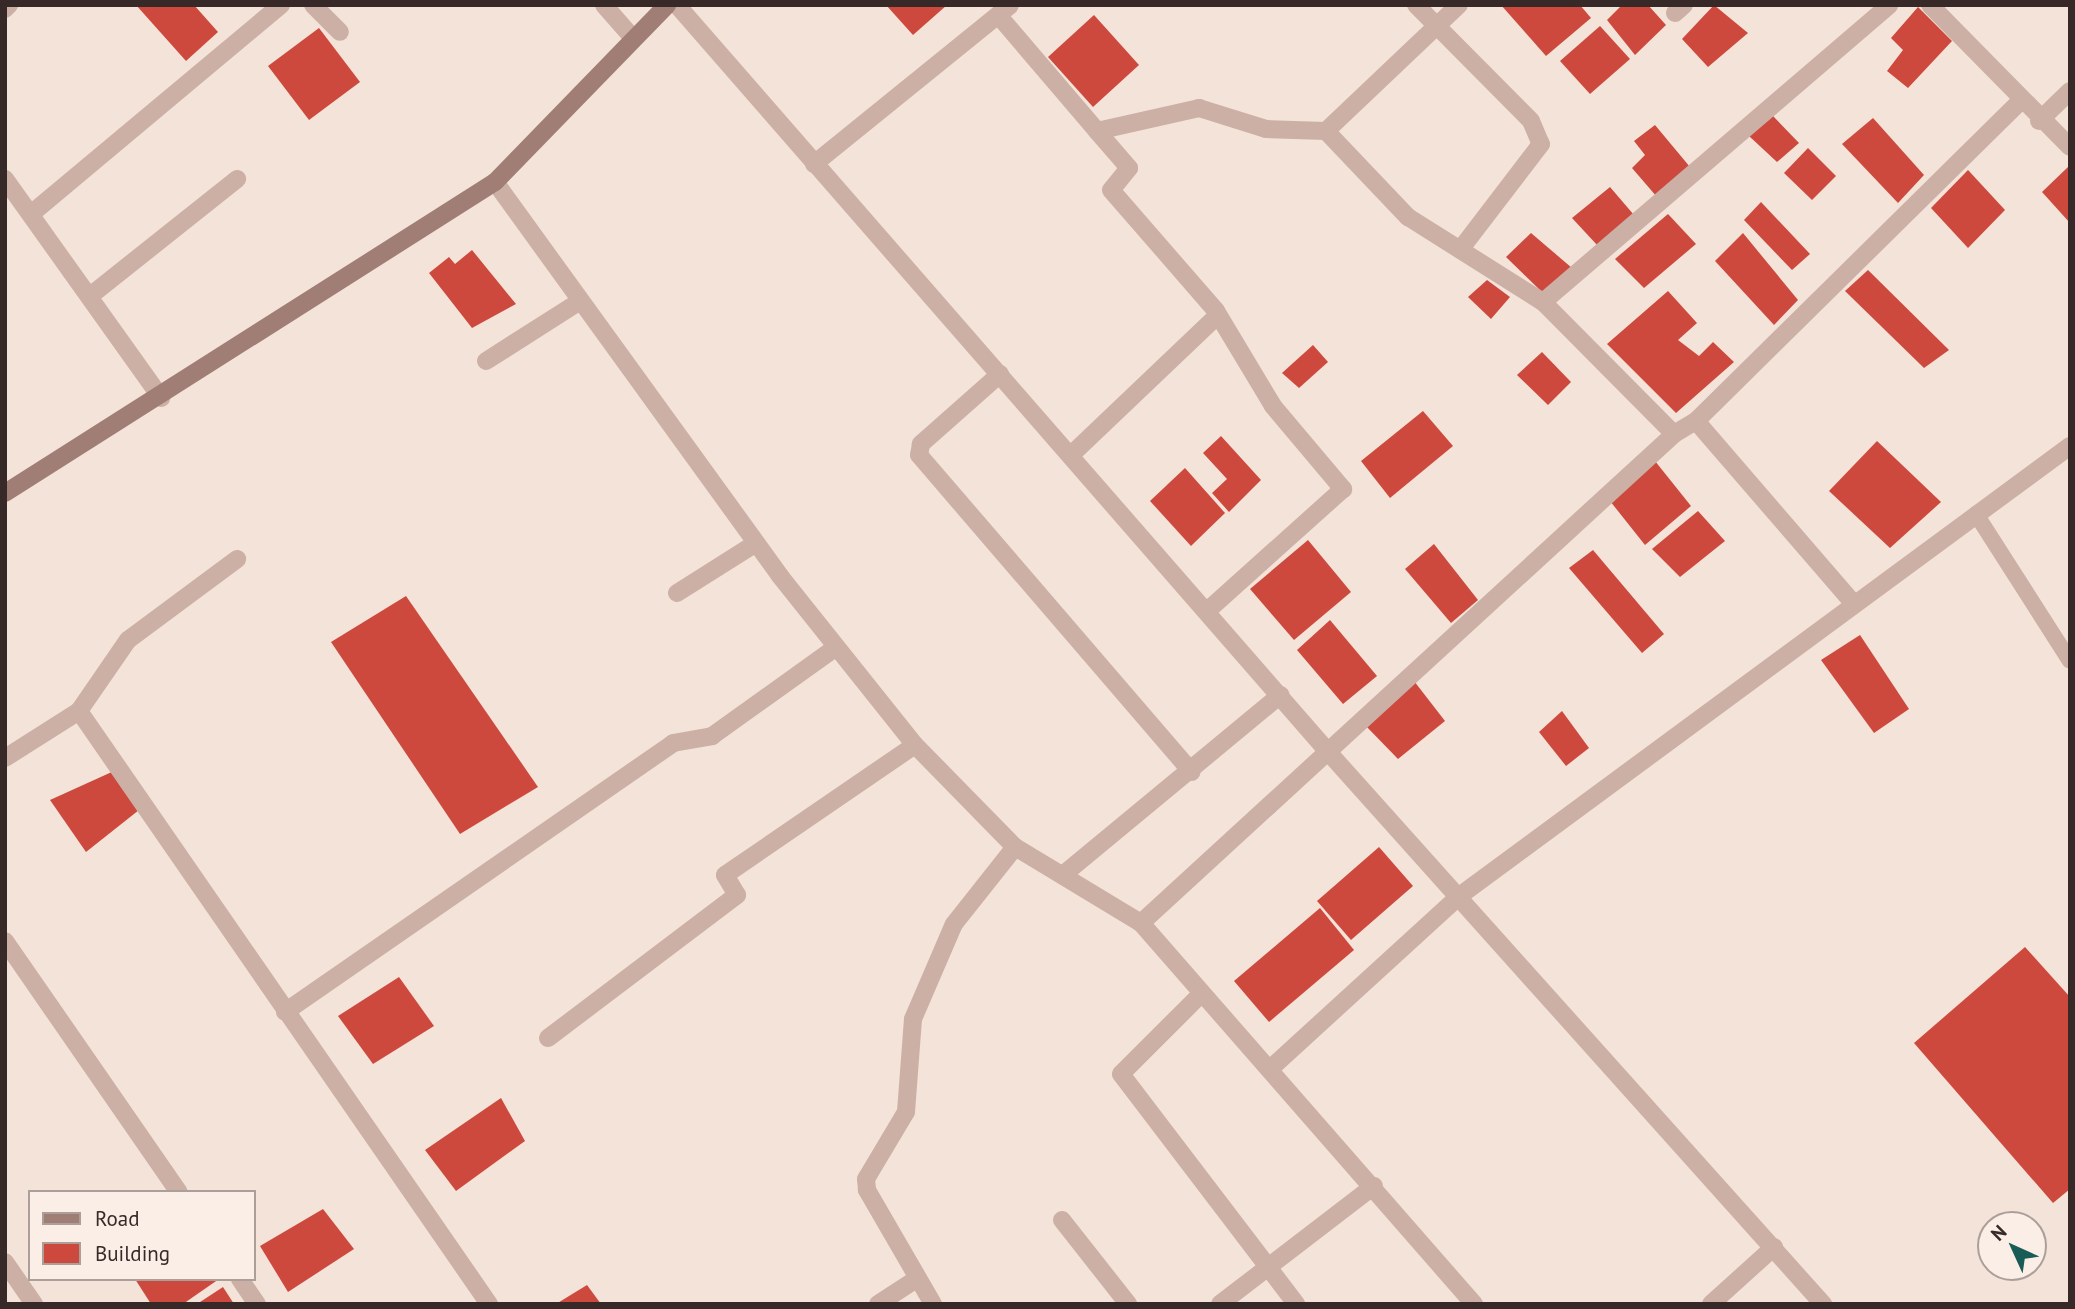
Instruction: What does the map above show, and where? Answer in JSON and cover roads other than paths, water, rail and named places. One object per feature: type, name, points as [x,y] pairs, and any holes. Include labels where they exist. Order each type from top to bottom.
[{"type":"main road","points":[[5,493],[162,398],[495,182],[632,37],[667,5]]},
{"type":"street","points":[[31,214],[281,5]]},
{"type":"street","points":[[313,5],[340,32]]},
{"type":"street","points":[[604,5],[632,37]]},
{"type":"street","points":[[677,5],[1330,754],[1823,1304]]},
{"type":"street","points":[[1416,5],[1531,121],[1541,144],[1460,250]]},
{"type":"street","points":[[1325,131],[1459,5]]},
{"type":"street","points":[[1543,302],[1889,5]]},
{"type":"street","points":[[1930,5],[2020,102],[2070,147]]},
{"type":"street","points":[[814,164],[1004,10],[1097,131],[1129,168],[1111,190],[1218,315],[1273,406],[1343,489],[1207,611]]},
{"type":"street","points":[[2039,121],[2070,91]]},
{"type":"street","points":[[1141,923],[1330,754],[1674,434],[1696,421],[2020,102]]},
{"type":"street","points":[[1097,131],[1199,108],[1266,129],[1325,131],[1408,217],[1543,302],[1674,434]]},
{"type":"street","points":[[5,179],[162,398]]},
{"type":"street","points":[[90,296],[237,179]]},
{"type":"street","points":[[495,182],[577,303],[756,543],[835,648],[915,745],[1015,847],[1064,874],[1141,923],[1271,1068],[1474,1304]]},
{"type":"street","points":[[486,361],[577,303]]},
{"type":"street","points":[[1071,455],[1218,315]]},
{"type":"street","points":[[1000,374],[921,444],[919,455],[1192,772]]},
{"type":"street","points":[[1696,421],[1853,603]]},
{"type":"street","points":[[1271,1068],[1458,897],[1853,603],[2070,446]]},
{"type":"street","points":[[677,593],[756,543]]},
{"type":"street","points":[[5,758],[79,711],[128,640],[237,559]]},
{"type":"street","points":[[285,1012],[673,743],[712,736],[835,648]]},
{"type":"street","points":[[1064,874],[1192,772],[1280,695]]},
{"type":"street","points":[[79,711],[489,1304]]},
{"type":"street","points":[[548,1038],[737,895],[725,874],[915,745]]},
{"type":"street","points":[[933,1304],[915,1280],[867,1190],[866,1180],[906,1112],[913,1019],[954,924],[1015,847]]},
{"type":"street","points":[[5,941],[178,1190]]},
{"type":"street","points":[[1201,993],[1121,1074],[1296,1304]]},
{"type":"street","points":[[1220,1304],[1374,1186]]},
{"type":"street","points":[[1062,1220],[1128,1304]]},
{"type":"street","points":[[1711,1304],[1774,1247]]},
{"type":"street","points":[[5,1262],[34,1304]]},
{"type":"street","points":[[878,1304],[915,1280]]},
{"type":"street","points":[[241,1281],[257,1304]]},
{"type":"lane","points":[[1976,514],[2070,661]]}]
